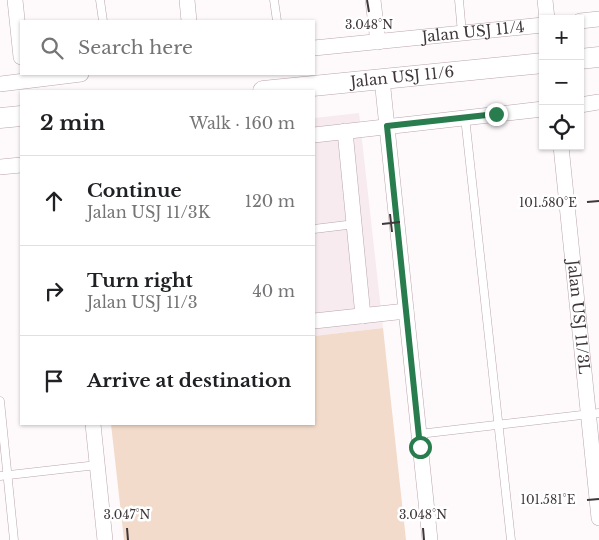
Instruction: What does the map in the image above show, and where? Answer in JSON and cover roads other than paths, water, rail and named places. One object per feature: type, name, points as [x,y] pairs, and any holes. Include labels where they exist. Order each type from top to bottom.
[{"type":"street","points":[[15,0],[20,48]]},
{"type":"street","points":[[187,0],[189,20]]},
{"type":"street","points":[[373,0],[378,42]]},
{"type":"street","points":[[545,0],[546,15]]},
{"type":"street","points":[[584,21],[599,19]]},
{"type":"street","name":"Jalan USJ 11/4","points":[[315,48],[539,25]]},
{"type":"street","points":[[584,59],[599,57]]},
{"type":"street","name":"Jalan USJ 11/6","points":[[273,90],[539,62]]},
{"type":"street","points":[[0,84],[24,77],[63,75]]},
{"type":"street","points":[[382,79],[430,540]]},
{"type":"street","points":[[584,104],[599,102]]},
{"type":"street","points":[[315,135],[539,109]]},
{"type":"street","points":[[0,118],[20,116]]},
{"type":"street","points":[[346,131],[363,316]]},
{"type":"street","name":"Jalan USJ 11/3L","points":[[561,150],[594,414],[599,518]]},
{"type":"street","points":[[0,167],[20,165]]},
{"type":"street","points":[[315,321],[406,311]]},
{"type":"street","points":[[93,425],[104,540]]},
{"type":"lane","points":[[100,0],[103,20]]},
{"type":"lane","points":[[274,0],[277,20]]},
{"type":"lane","points":[[459,0],[462,33]]},
{"type":"lane","points":[[464,118],[511,540]]},
{"type":"lane","points":[[315,228],[355,224]]},
{"type":"lane","points":[[0,401],[4,475],[14,540]]},
{"type":"lane","points":[[419,434],[594,414]]},
{"type":"lane","points":[[4,475],[98,465]]}]
